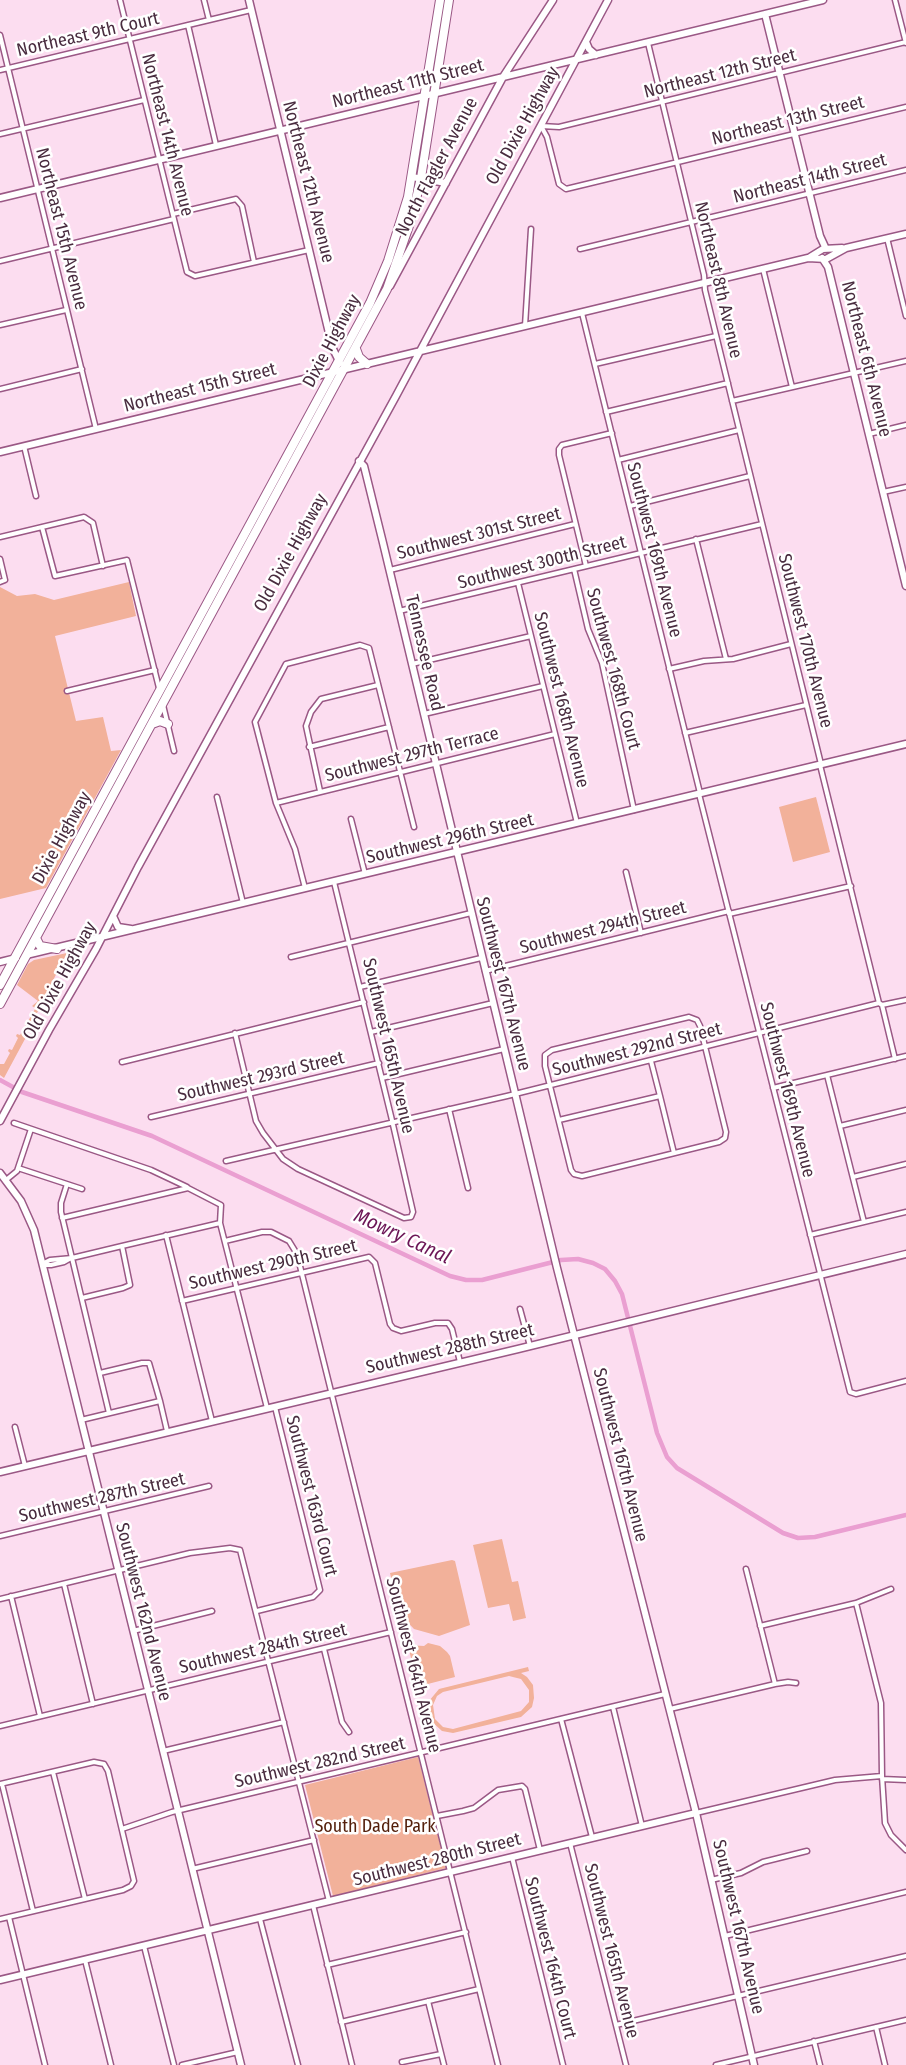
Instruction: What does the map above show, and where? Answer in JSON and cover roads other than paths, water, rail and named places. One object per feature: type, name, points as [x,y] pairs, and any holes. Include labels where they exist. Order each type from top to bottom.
[{"type":"highway","points":[[440,1],[449,2]]},
{"type":"highway","name":"Dixie Highway","points":[[172,668],[329,374],[339,361],[370,303],[386,267],[402,219],[412,177],[440,1]]},
{"type":"highway","name":"Dixie Highway","points":[[227,586],[387,288],[411,220],[421,178],[449,2]]},
{"type":"highway","points":[[356,349],[359,357],[367,364]]},
{"type":"highway","points":[[314,426],[314,417],[332,383],[329,374]]},
{"type":"highway","points":[[261,524],[259,518],[277,483],[279,471]]},
{"type":"highway","points":[[151,726],[227,586],[230,572],[249,536],[246,531]]},
{"type":"highway","points":[[163,704],[173,675],[172,668]]},
{"type":"highway","points":[[151,726],[149,720],[160,699],[160,690],[172,668]]},
{"type":"highway","name":"Dixie Highway","points":[[0,985],[160,690]]},
{"type":"highway","points":[[151,726],[160,721],[168,724]]},
{"type":"highway","name":"Dixie Highway","points":[[0,1004],[151,726]]},
{"type":"highway","points":[[96,828],[94,823],[114,784],[117,770]]},
{"type":"highway","points":[[65,884],[68,870],[87,835],[85,828]]},
{"type":"highway","points":[[27,955],[27,944],[54,893],[57,879]]},
{"type":"highway","points":[[36,938],[40,946],[57,949]]},
{"type":"highway","points":[[0,995],[14,969],[14,958]]},
{"type":"highway","points":[[0,964],[5,976]]},
{"type":"street","name":"Northeast 14th Avenue","points":[[120,0],[187,272],[195,276],[254,262]]},
{"type":"street","points":[[204,0],[209,20]]},
{"type":"street","name":"Northeast 12th Avenue","points":[[249,0],[333,349],[345,368]]},
{"type":"street","name":"North Flagler Avenue","points":[[387,288],[394,280],[503,77],[553,0]]},
{"type":"street","name":"Old Dixie Highway","points":[[0,1121],[94,954],[177,795],[420,351],[608,0]]},
{"type":"street","name":"Northeast 11th Street","points":[[0,198],[648,43],[765,14],[795,4],[823,0]]},
{"type":"street","points":[[895,0],[906,43]]},
{"type":"street","name":"Northeast 9th Court","points":[[0,70],[251,10]]},
{"type":"street","points":[[765,14],[824,253]]},
{"type":"street","points":[[188,25],[216,145]]},
{"type":"street","name":"Northeast 15th Avenue","points":[[0,35],[96,429]]},
{"type":"street","points":[[586,42],[596,55]]},
{"type":"street","name":"Northeast 8th Avenue","points":[[648,43],[762,524]]},
{"type":"street","name":"Northeast 12th Street","points":[[540,126],[559,127],[906,43]]},
{"type":"street","points":[[0,134],[144,100]]},
{"type":"street","name":"Northeast 13th Street","points":[[540,126],[547,137],[558,180],[564,189],[906,106]]},
{"type":"street","name":"Northeast 14th Street","points":[[580,249],[906,170]]},
{"type":"street","points":[[412,177],[446,183]]},
{"type":"street","points":[[0,261],[236,199],[242,206],[254,262],[309,250]]},
{"type":"street","points":[[525,326],[531,229]]},
{"type":"street","points":[[705,283],[906,234]]},
{"type":"street","points":[[887,238],[906,316]]},
{"type":"street","name":"Northeast 6th Avenue","points":[[824,253],[906,586]]},
{"type":"street","points":[[763,268],[792,387]]},
{"type":"street","name":"Northeast 15th Street","points":[[0,452],[705,283]]},
{"type":"street","points":[[0,325],[67,309]]},
{"type":"street","name":"Southwest 169th Avenue","points":[[582,313],[759,1034],[850,1392],[856,1394],[906,1381]]},
{"type":"street","points":[[428,335],[432,342],[441,346]]},
{"type":"street","points":[[595,364],[716,336]]},
{"type":"street","points":[[732,401],[906,361]]},
{"type":"street","points":[[0,388],[82,369]]},
{"type":"street","points":[[606,412],[728,383]]},
{"type":"street","points":[[869,434],[906,425]]},
{"type":"street","points":[[618,459],[739,430]]},
{"type":"street","name":"Southwest 168th Court","points":[[586,566],[559,449],[562,445],[612,433]]},
{"type":"street","points":[[24,446],[36,496]]},
{"type":"street","name":"Tennessee Road","points":[[359,460],[363,466],[390,570],[456,853]]},
{"type":"street","points":[[630,506],[750,476]]},
{"type":"street","points":[[883,492],[906,487]]},
{"type":"street","points":[[0,537],[84,517],[89,518],[93,523],[103,566]]},
{"type":"street","name":"Southwest 301st Street","points":[[390,570],[575,524]]},
{"type":"street","name":"Southwest 300th Street","points":[[399,611],[762,524]]},
{"type":"street","name":"Southwest 170th Avenue","points":[[762,524],[895,1059]]},
{"type":"street","points":[[42,527],[55,576],[127,560],[160,690]]},
{"type":"street","points":[[696,539],[726,659]]},
{"type":"street","points":[[0,559],[3,581]]},
{"type":"street","name":"Southwest 168th Court","points":[[574,569],[588,629],[602,663],[634,810]]},
{"type":"street","name":"Southwest 168th Avenue","points":[[518,583],[577,824]]},
{"type":"street","points":[[412,664],[531,636]]},
{"type":"street","points":[[669,669],[791,644]]},
{"type":"street","points":[[305,889],[295,849],[276,802],[255,722],[286,664],[365,645],[371,652],[414,827]]},
{"type":"street","points":[[67,691],[155,670]]},
{"type":"street","points":[[320,791],[306,726],[311,712],[321,699],[378,685]]},
{"type":"street","points":[[423,715],[543,686]]},
{"type":"street","points":[[163,704],[174,751]]},
{"type":"street","points":[[686,733],[806,705]]},
{"type":"street","points":[[309,747],[389,727]]},
{"type":"street","name":"Southwest 297th Terrace","points":[[276,802],[555,734]]},
{"type":"street","name":"Southwest 296th Street","points":[[0,964],[14,958],[102,939],[906,744]]},
{"type":"street","points":[[217,797],[243,904]]},
{"type":"street","points":[[351,819],[365,875]]},
{"type":"street","name":"Southwest 167th Avenue","points":[[456,853],[557,1268],[696,1813],[754,2065]]},
{"type":"street","points":[[626,872],[641,933]]},
{"type":"street","name":"Southwest 165th Avenue","points":[[277,1150],[286,1161],[298,1168],[404,1218],[411,1217],[413,1212],[393,1123],[334,882]]},
{"type":"street","name":"Southwest 294th Street","points":[[485,971],[851,885]]},
{"type":"street","points":[[291,957],[471,913]]},
{"type":"street","points":[[113,916],[118,927],[135,930]]},
{"type":"street","points":[[85,943],[94,954]]},
{"type":"street","points":[[360,987],[482,958]]},
{"type":"street","name":"Southwest 292nd Street","points":[[226,1161],[515,1094],[881,1004],[906,1000]]},
{"type":"street","points":[[122,1062],[364,1002]]},
{"type":"street","points":[[371,1032],[493,1003]]},
{"type":"street","points":[[689,1017],[697,1020],[705,1048],[726,1136],[719,1142],[578,1176],[571,1170],[544,1062],[548,1052],[689,1017]]},
{"type":"street","points":[[235,1034],[258,1125],[277,1150]]},
{"type":"street","points":[[382,1078],[504,1048]]},
{"type":"street","points":[[773,1088],[906,1056]]},
{"type":"street","points":[[651,1061],[674,1153]]},
{"type":"street","name":"Southwest 293rd Street","points":[[151,1117],[379,1063]]},
{"type":"street","points":[[827,1075],[864,1222]]},
{"type":"street","points":[[559,1120],[660,1096]]},
{"type":"street","points":[[449,1109],[468,1188]]},
{"type":"street","points":[[840,1126],[906,1110]]},
{"type":"street","points":[[14,1123],[152,1170],[188,1188]]},
{"type":"street","points":[[6,1180],[18,1168],[31,1129]]},
{"type":"street","points":[[853,1176],[906,1164]]},
{"type":"street","points":[[18,1168],[82,1189]]},
{"type":"street","name":"Southwest 162nd Avenue","points":[[0,1173],[17,1194],[28,1215],[42,1264],[241,2065]]},
{"type":"street","points":[[171,1192],[172,1180]]},
{"type":"street","points":[[67,1184],[61,1203],[62,1218],[109,1413]]},
{"type":"street","points":[[62,1218],[188,1188]]},
{"type":"street","name":"Southwest 163rd Court","points":[[188,1188],[220,1203],[222,1210],[220,1223],[267,1407]]},
{"type":"street","points":[[810,1235],[906,1212]]},
{"type":"street","points":[[42,1264],[50,1260],[72,1258],[220,1223]]},
{"type":"street","name":"Southwest 164th Avenue","points":[[225,1241],[262,1232],[279,1235],[289,1241],[293,1247],[302,1273],[498,2065]]},
{"type":"street","points":[[166,1235],[212,1421]]},
{"type":"street","points":[[82,1298],[126,1288],[130,1285],[122,1246]]},
{"type":"street","name":"Southwest 288th Street","points":[[0,1472],[906,1254]]},
{"type":"street","name":"Southwest 290th Street","points":[[182,1301],[362,1257],[370,1257],[375,1263],[390,1324],[395,1330],[442,1322],[450,1325],[460,1363]]},
{"type":"street","points":[[520,1309],[530,1346]]},
{"type":"street","points":[[99,1373],[149,1363],[167,1431]]},
{"type":"street","points":[[80,1420],[160,1401]]},
{"type":"street","name":"Southwest 163rd Court","points":[[257,1611],[313,1597],[319,1593],[319,1584],[275,1406]]},
{"type":"street","points":[[15,1427],[25,1466]]},
{"type":"street","name":"Southwest 287th Street","points":[[0,1536],[209,1486]]},
{"type":"street","points":[[0,1599],[198,1552],[238,1549],[243,1556],[329,1902]]},
{"type":"street","points":[[746,1569],[775,1684]]},
{"type":"street","points":[[64,1584],[93,1704]]},
{"type":"street","points":[[760,1626],[856,1603],[891,1589]]},
{"type":"street","points":[[11,1596],[40,1716]]},
{"type":"street","points":[[856,1603],[881,1702],[885,1822],[891,1834],[906,1850]]},
{"type":"street","points":[[132,1631],[212,1611]]},
{"type":"street","name":"Southwest 284th Street","points":[[0,1726],[391,1632]]},
{"type":"street","points":[[324,1649],[342,1722],[349,1732]]},
{"type":"street","points":[[669,1709],[775,1684],[796,1683]]},
{"type":"street","name":"Southwest 282nd Street","points":[[122,1829],[177,1811],[666,1694]]},
{"type":"street","points":[[613,1707],[642,1826]]},
{"type":"street","points":[[561,1719],[592,1838]]},
{"type":"street","points":[[162,1751],[284,1722]]},
{"type":"street","points":[[0,1919],[123,1890],[133,1884],[133,1875],[108,1771],[104,1764],[94,1762],[1,1784],[33,1911]]},
{"type":"street","points":[[53,1772],[85,1899]]},
{"type":"street","name":"Southwest 280th Street","points":[[0,1980],[835,1780],[882,1778],[906,1780]]},
{"type":"street","points":[[437,1816],[474,1808],[498,1790],[522,1786],[525,1789],[540,1850]]},
{"type":"street","points":[[191,1869],[314,1840]]},
{"type":"street","name":"Southwest 165th Avenue","points":[[570,1843],[626,2065]]},
{"type":"street","points":[[711,1880],[741,1873],[763,1862],[807,1851]]},
{"type":"street","name":"Southwest 164th Court","points":[[512,1857],[562,2065]]},
{"type":"street","points":[[724,1936],[906,1892]]},
{"type":"street","points":[[313,1905],[352,2065]]},
{"type":"street","points":[[9,1917],[45,2065]]},
{"type":"street","points":[[260,1919],[298,2065]]},
{"type":"street","points":[[327,1965],[466,1932]]},
{"type":"street","points":[[144,1946],[174,2065]]},
{"type":"street","points":[[616,2025],[906,1956]]},
{"type":"street","points":[[85,1960],[111,2065]]},
{"type":"street","points":[[341,2022],[479,1989]]},
{"type":"street","points":[[428,2001],[444,2065]]},
{"type":"street","points":[[716,2065],[906,2020]]},
{"type":"street","points":[[876,2027],[885,2065]]},
{"type":"street","points":[[814,2041],[820,2065]]},
{"type":"street","points":[[182,2065],[238,2052]]},
{"type":"street","points":[[402,2062],[441,2054]]},
{"type":"waterway","name":"Mowry Canal","points":[[0,1080],[22,1092],[152,1136],[450,1276],[466,1280],[482,1280],[561,1260],[578,1259],[593,1263],[605,1269],[622,1294],[657,1433],[667,1457],[677,1468],[783,1533],[798,1538],[815,1537],[906,1515]]},
{"type":"park label","name":"South Dade Park","points":[[375,1827]]}]
